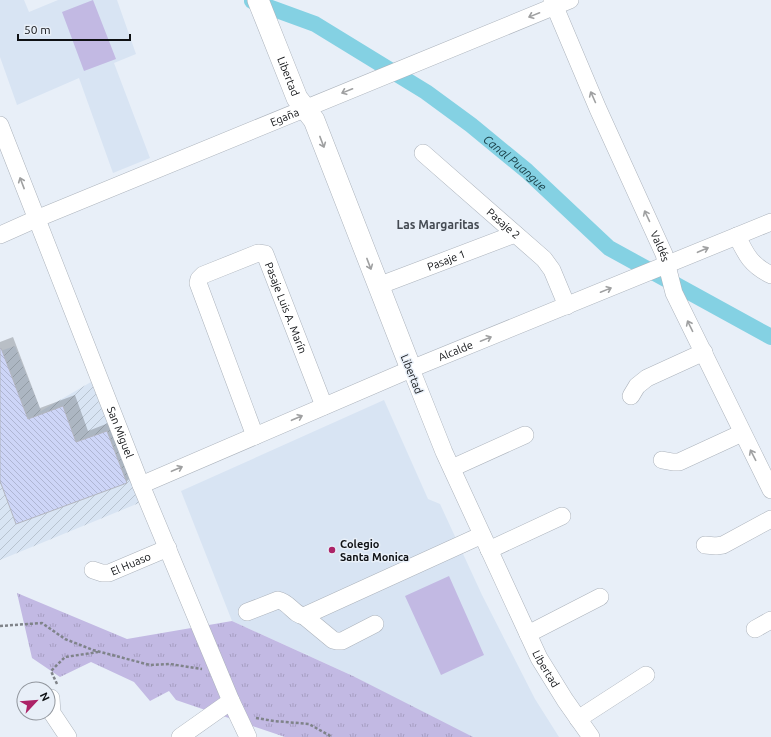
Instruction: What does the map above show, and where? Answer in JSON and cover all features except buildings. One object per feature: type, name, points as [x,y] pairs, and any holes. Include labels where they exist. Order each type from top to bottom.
[{"type":"main road","name":"Libertad","points":[[261,8],[297,98],[314,120],[410,369]]},
{"type":"street","name":"Egaña","points":[[0,235],[304,108],[402,69],[559,2]]},
{"type":"street","name":"Valdés","points":[[559,2],[598,109],[664,254],[674,293],[771,490]]},
{"type":"street","name":"San Miguel","points":[[0,125],[141,485],[234,708],[248,737]]},
{"type":"street","name":"Pasaje 2","points":[[423,153],[548,264],[567,306]]},
{"type":"street","name":"Alcalde","points":[[141,485],[410,369],[771,222]]},
{"type":"street","name":"Pasaje 1","points":[[378,286],[515,234]]},
{"type":"street","points":[[737,236],[751,261],[763,271],[771,275]]},
{"type":"street","name":"Pasaje Luis A. Marín","points":[[255,436],[198,283],[199,279],[203,275],[258,253],[265,254],[324,406]]},
{"type":"street","points":[[631,396],[637,386],[647,378],[704,352]]},
{"type":"street","name":"Libertad","points":[[410,369],[452,468],[539,658],[553,682],[591,737]]},
{"type":"street","points":[[662,460],[679,462],[742,433]]},
{"type":"street","points":[[452,468],[525,435]]},
{"type":"street","points":[[489,550],[562,516]]},
{"type":"street","points":[[705,545],[723,545],[771,519]]},
{"type":"street","points":[[304,616],[482,535]]},
{"type":"street","name":"El Huaso","points":[[92,570],[102,573],[109,573],[168,548]]},
{"type":"street","points":[[528,634],[600,597]]},
{"type":"street","points":[[247,612],[278,600],[286,603],[300,616],[304,616],[333,640],[337,641],[342,641],[375,624]]},
{"type":"street","points":[[756,629],[771,620]]},
{"type":"street","points":[[578,719],[646,675]]},
{"type":"street","points":[[180,737],[234,708]]},
{"type":"street","points":[[56,719],[68,737]]},
{"type":"path","points":[[0,626],[42,623],[66,639],[99,652],[150,665],[170,664],[204,669]]},
{"type":"path","points":[[56,681],[51,671],[65,657],[99,652]]},
{"type":"path","points":[[234,708],[274,721],[309,724],[332,737]]},
{"type":"shaded area","points":[[0,0],[24,0],[29,12],[58,0],[117,0],[136,54],[114,63],[150,158],[113,173],[79,78],[17,105],[0,57]]},
{"type":"shaded area","points":[[15,346],[41,411],[91,382],[139,503],[0,560],[0,351]]},
{"type":"shaded area","name":"Colegio Santa Monica","points":[[384,400],[428,499],[440,504],[482,595],[535,699],[559,737],[468,737],[353,676],[232,621],[181,491]]},
{"type":"green space","points":[[93,0],[116,59],[84,71],[62,12]]},
{"type":"green space","points":[[449,576],[484,655],[441,675],[405,596]]},
{"type":"green space","points":[[17,593],[127,639],[232,621],[353,676],[473,737],[285,737],[176,700],[169,691],[150,701],[134,682],[91,662],[60,677],[32,658]]},
{"type":"waterway","name":"Canal Puangue","points":[[252,1],[315,24],[426,92],[471,125],[527,171],[609,248],[771,337]]},
{"type":"place","name":"Colegio Santa Monica","points":[[332,550]]},
{"type":"district","name":"Las Margaritas","points":[[438,224]]}]
